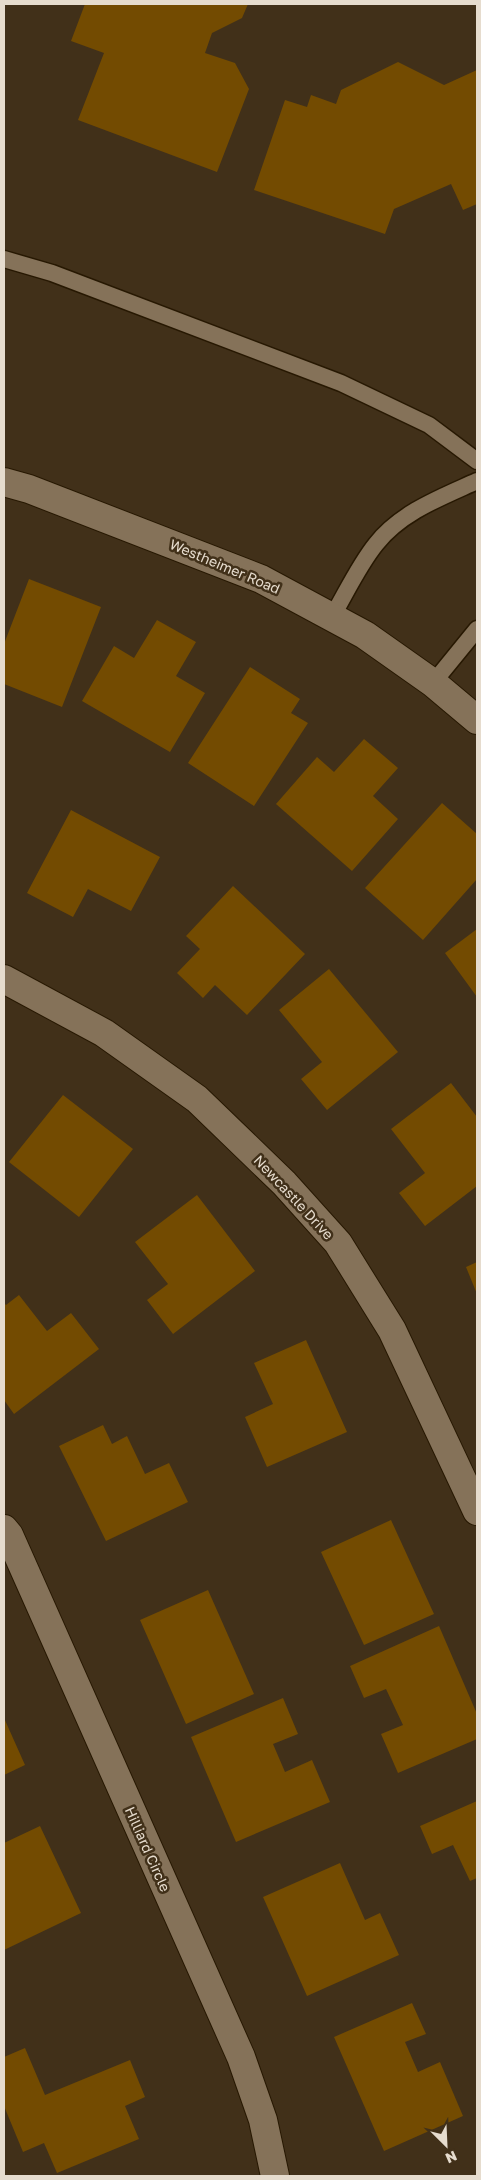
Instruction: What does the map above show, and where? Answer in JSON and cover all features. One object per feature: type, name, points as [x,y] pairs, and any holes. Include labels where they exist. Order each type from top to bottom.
[{"type":"street","name":"Westheimer Road","points":[[4,482],[38,492],[261,579],[365,635],[433,683],[477,720]]},
{"type":"street","name":"Newcastle Drive","points":[[4,979],[104,1033],[197,1099],[284,1183],[338,1243],[392,1330],[477,1511]]},
{"type":"street","name":"Hilliard Circle","points":[[4,1529],[9,1535],[240,2056],[263,2120],[275,2176]]},
{"type":"lane","points":[[4,259],[52,274],[342,383],[429,425],[477,461]]},
{"type":"lane","points":[[332,617],[376,543],[401,520],[428,504],[477,481]]},
{"type":"lane","points":[[433,683],[477,629]]},
{"type":"building","points":[[85,4],[248,4],[242,18],[212,33],[205,53],[235,63],[249,89],[217,172],[78,120],[104,53],[71,41]]},
{"type":"building","points":[[398,62],[444,85],[477,70],[477,204],[463,210],[451,184],[394,209],[385,234],[254,190],[285,100],[307,107],[311,95],[336,104],[341,90]]},
{"type":"building","points":[[29,579],[101,607],[62,707],[4,684],[4,644]]},
{"type":"building","points":[[157,620],[196,642],[176,676],[205,693],[170,752],[82,701],[114,646],[134,658]]},
{"type":"building","points":[[250,667],[300,699],[291,713],[308,723],[254,806],[188,763]]},
{"type":"building","points":[[364,739],[398,768],[373,796],[398,819],[352,871],[276,804],[317,757],[334,772]]},
{"type":"building","points":[[442,803],[477,834],[477,879],[423,940],[365,888]]},
{"type":"building","points":[[71,810],[160,857],[131,911],[88,889],[73,917],[27,893]]},
{"type":"building","points":[[233,886],[305,954],[247,1015],[215,985],[203,998],[177,973],[200,949],[186,936]]},
{"type":"building","points":[[477,929],[477,997],[445,953]]},
{"type":"building","points":[[329,969],[398,1052],[327,1110],[301,1079],[322,1062],[279,1010]]},
{"type":"building","points":[[451,1083],[477,1117],[477,1186],[425,1226],[399,1193],[425,1173],[391,1129]]},
{"type":"building","points":[[63,1095],[133,1149],[79,1217],[9,1162]]},
{"type":"building","points":[[197,1195],[255,1271],[173,1334],[147,1300],[168,1284],[135,1242]]},
{"type":"building","points":[[477,1262],[477,1294],[466,1267]]},
{"type":"building","points":[[19,1295],[47,1331],[71,1313],[99,1349],[14,1414],[4,1400],[4,1303],[6,1305]]},
{"type":"building","points":[[306,1340],[347,1432],[267,1467],[245,1417],[273,1404],[254,1363]]},
{"type":"building","points":[[103,1425],[112,1444],[127,1436],[145,1474],[169,1463],[188,1502],[106,1541],[59,1446]]},
{"type":"building","points":[[391,1520],[434,1614],[364,1645],[321,1552]]},
{"type":"building","points":[[208,1590],[254,1694],[186,1724],[140,1620]]},
{"type":"building","points":[[439,1626],[477,1714],[477,1739],[398,1773],[381,1734],[403,1725],[386,1689],[364,1698],[350,1666]]},
{"type":"building","points":[[283,1698],[298,1734],[273,1744],[285,1772],[312,1760],[330,1802],[236,1842],[191,1737]]},
{"type":"building","points":[[4,1718],[25,1765],[4,1775]]},
{"type":"building","points":[[477,1801],[477,1878],[470,1881],[453,1845],[432,1854],[420,1826]]},
{"type":"building","points":[[40,1826],[81,1913],[4,1950],[4,1843]]},
{"type":"building","points":[[340,1863],[365,1920],[380,1913],[399,1955],[307,1996],[263,1897]]},
{"type":"building","points":[[412,2003],[426,2034],[405,2042],[418,2072],[440,2062],[463,2116],[384,2151],[334,2037]]},
{"type":"building","points":[[25,2048],[45,2095],[130,2060],[145,2097],[125,2106],[139,2139],[57,2173],[44,2143],[23,2152],[4,2106],[4,2057]]}]
